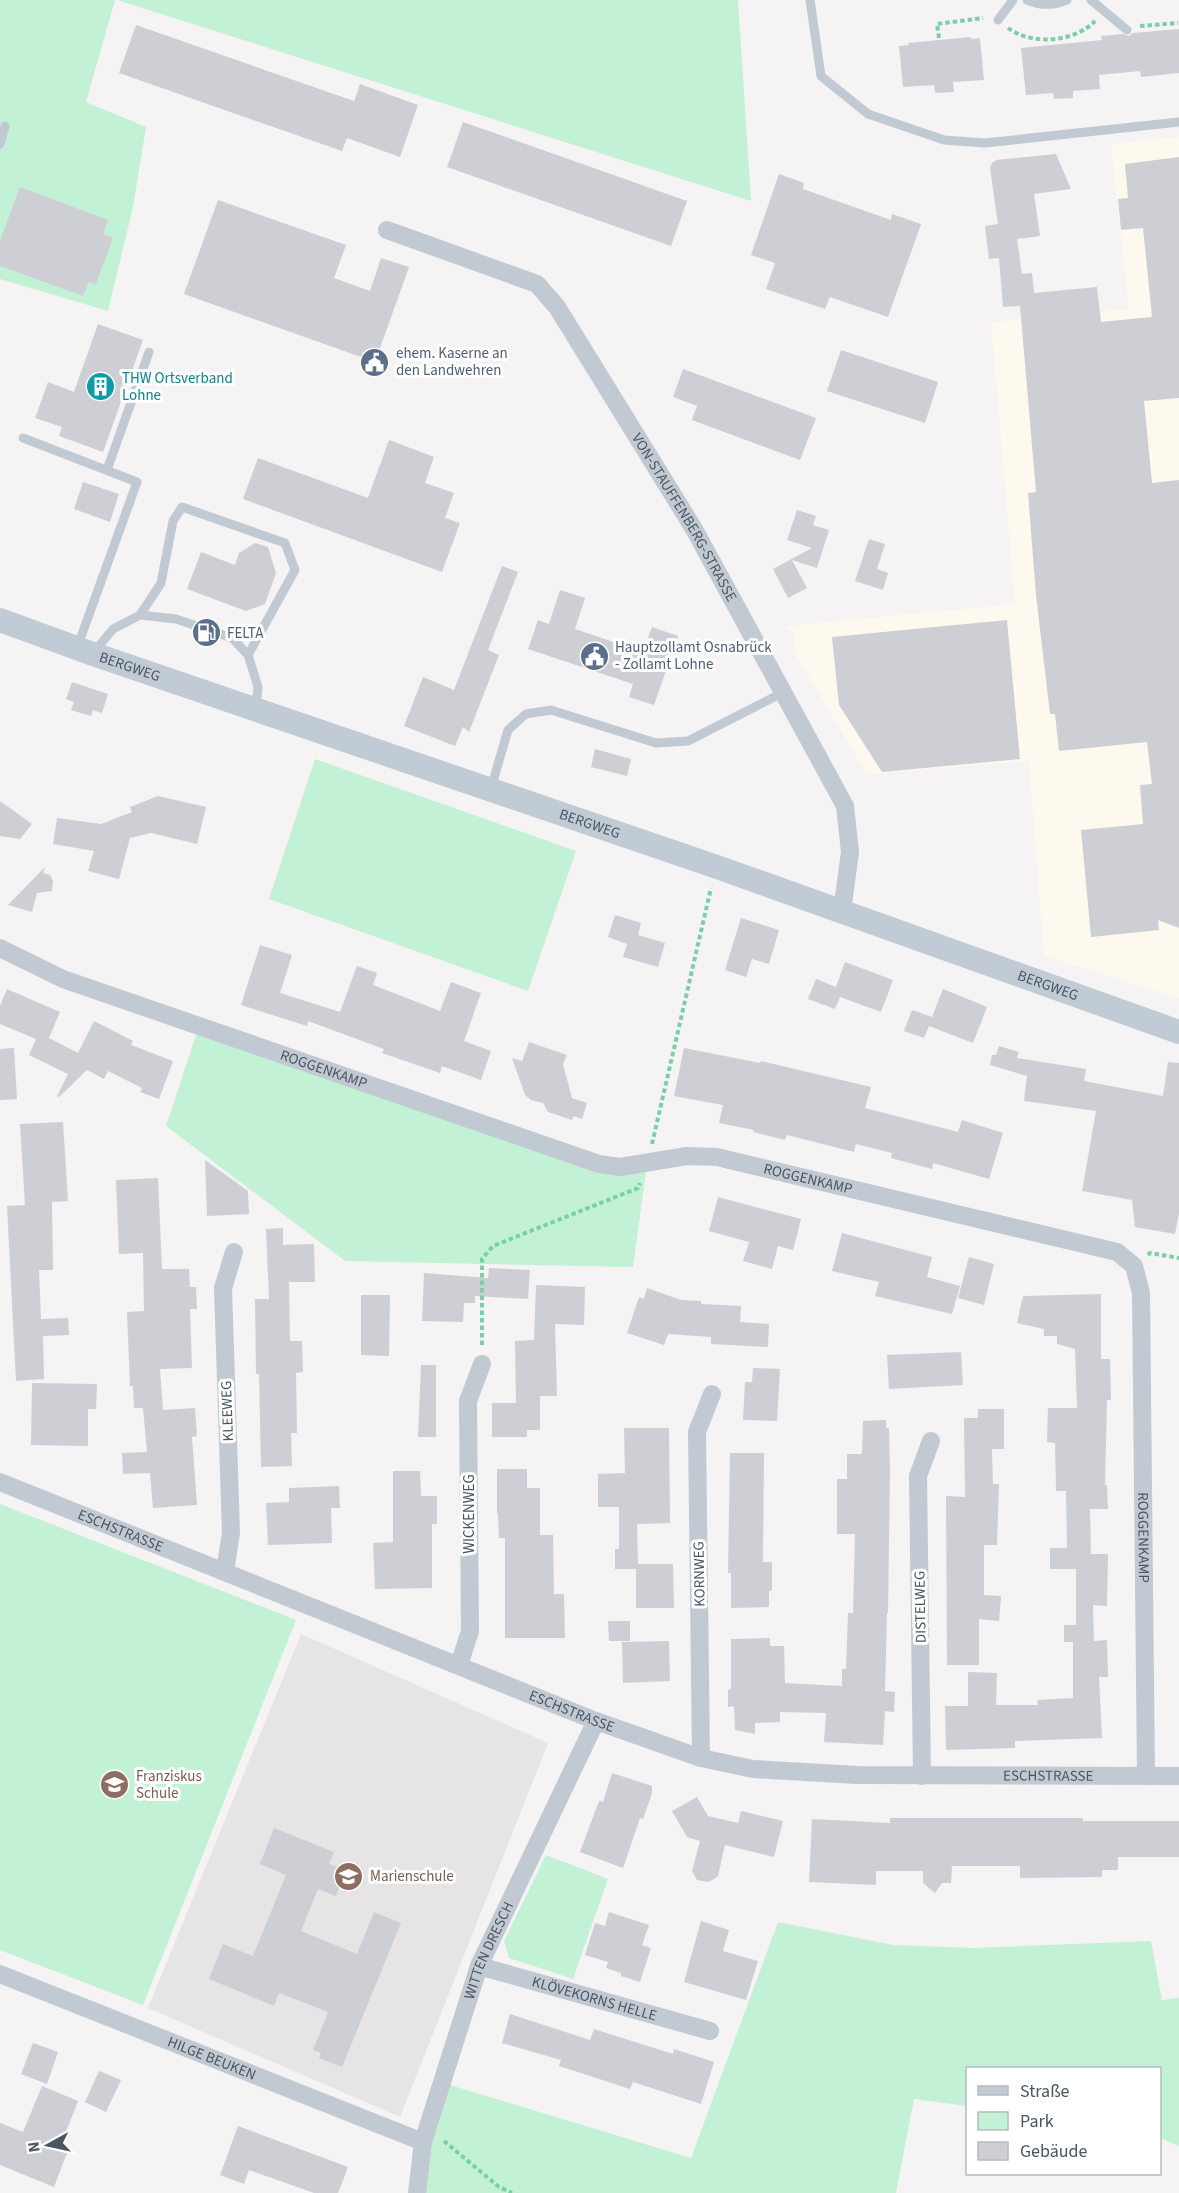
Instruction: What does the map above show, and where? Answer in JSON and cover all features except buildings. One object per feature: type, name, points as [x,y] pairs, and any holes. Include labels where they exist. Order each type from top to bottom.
[{"type":"main road","name":"BERGWEG","points":[[0,620],[255,710],[717,867],[1179,1032]]},
{"type":"street","name":"VON-STAUFFENBERG-STRASSE","points":[[387,230],[537,284],[557,307],[694,530],[845,806],[850,852],[842,911]]},
{"type":"street","name":"ROGGENKAMP","points":[[0,948],[63,979],[599,1164],[620,1167],[687,1156],[717,1157],[1117,1252],[1134,1266],[1141,1293],[1146,1776]]},
{"type":"street","name":"KLEEWEG","points":[[225,1571],[231,1533],[224,1288],[234,1252]]},
{"type":"street","name":"WICKENWEG","points":[[459,1665],[470,1631],[468,1401],[482,1364]]},
{"type":"street","name":"KORNWEG","points":[[701,1758],[697,1432],[712,1394]]},
{"type":"street","name":"DISTELWEG","points":[[922,1776],[918,1476],[931,1441]]},
{"type":"street","name":"ESCHSTRASSE","points":[[0,1482],[596,1721],[701,1758],[753,1769],[857,1775],[1179,1776]]},
{"type":"street","name":"WITTEN DRESCH","points":[[417,2193],[425,2134],[478,1966],[596,1721]]},
{"type":"street","name":"KLÖVEKORNS HELLE","points":[[478,1966],[710,2031]]},
{"type":"street","name":"HILGE BEUKEN","points":[[0,1974],[425,2134]]},
{"type":"lane","points":[[810,0],[821,76],[868,114],[944,140],[985,142],[1179,122]]},
{"type":"lane","points":[[998,20],[1013,0]]},
{"type":"lane","points":[[1027,0],[1046,5],[1066,0]]},
{"type":"lane","points":[[1091,0],[1127,30]]},
{"type":"lane","points":[[0,144],[5,126]]},
{"type":"lane","points":[[107,470],[149,352]]},
{"type":"lane","points":[[23,438],[137,482],[85,651]]},
{"type":"lane","points":[[85,651],[112,629],[140,615],[161,583],[173,521],[182,507],[285,543],[295,570],[248,655]]},
{"type":"lane","points":[[140,615],[176,619],[232,638],[248,655],[258,687],[255,710]]},
{"type":"lane","points":[[490,790],[508,730],[526,714],[550,710],[656,743],[688,741],[782,693]]},
{"type":"path","points":[[939,38],[937,24],[990,18],[998,20],[1011,31],[1033,38],[1057,39],[1077,34],[1092,25],[1105,11]]},
{"type":"path","points":[[1127,30],[1130,27],[1178,22]]},
{"type":"path","points":[[482,1364],[482,1259],[493,1246],[638,1188],[647,1164],[717,867]]},
{"type":"path","points":[[1134,1266],[1150,1253],[1179,1258]]},
{"type":"path","points":[[425,2134],[499,2187],[512,2193]]},
{"type":"shaded area","points":[[1179,137],[1179,998],[1044,956],[1029,761],[867,774],[795,653],[794,637],[786,626],[1015,604],[991,322],[1129,309],[1111,144]]},
{"type":"shaded area","name":"Marienschule","points":[[301,1634],[548,1743],[400,2117],[148,2008]]},
{"type":"green space","points":[[0,0],[115,0],[86,102],[146,127],[133,207],[108,311],[0,279]]},
{"type":"green space","points":[[117,0],[738,0],[751,201]]},
{"type":"green space","points":[[315,759],[576,851],[528,991],[269,899]]},
{"type":"green space","points":[[199,1026],[599,1164],[647,1164],[633,1267],[345,1261],[166,1126]]},
{"type":"green space","name":"Franziskus Schule","points":[[0,1504],[296,1620],[143,2005],[0,1950]]},
{"type":"green space","points":[[546,1855],[608,1879],[573,1979],[509,1958],[504,1941]]},
{"type":"green space","points":[[778,1922],[893,1945],[974,1948],[1151,1941],[1162,2000],[1179,1998],[1179,2146],[1161,2138],[1161,2067],[966,2067],[966,2106],[914,2099],[896,2193],[417,2193],[440,2082],[691,2158]]},
{"type":"place","name":"ehem. Kaserne an den Landwehren","points":[[375,362]]},
{"type":"place","name":"THW Ortsverband Lohne","points":[[101,387]]},
{"type":"place","name":"FELTA","points":[[206,633]]},
{"type":"place","name":"Hauptzollamt Osnabrück - Zollamt Lohne","points":[[594,656]]},
{"type":"place","name":"Franziskus Schule","points":[[115,1785]]},
{"type":"place","name":"Marienschule","points":[[349,1876]]}]
